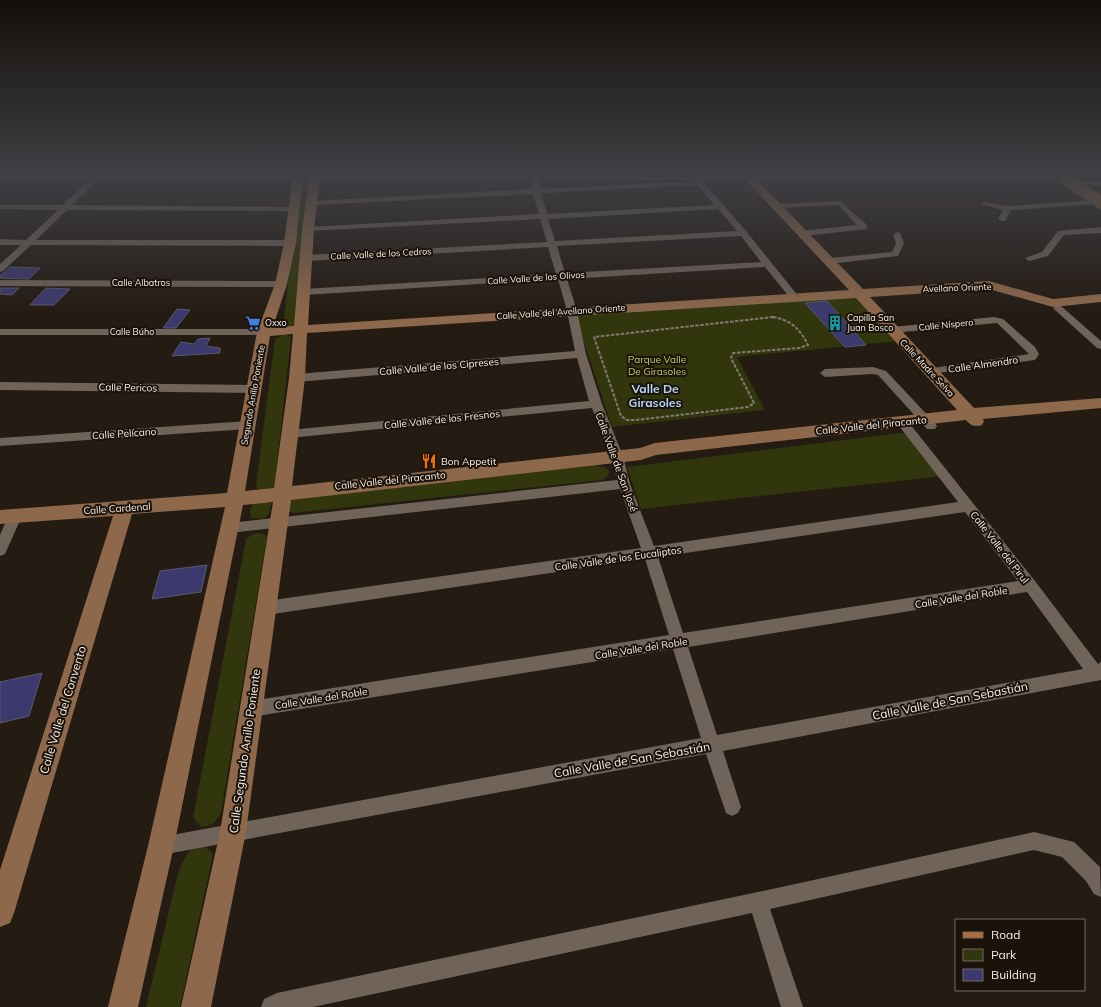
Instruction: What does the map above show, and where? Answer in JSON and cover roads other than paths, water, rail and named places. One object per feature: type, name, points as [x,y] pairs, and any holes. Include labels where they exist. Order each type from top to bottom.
[{"type":"street","points":[[0,269],[51,221]]},
{"type":"street","name":"Segundo Anillo Poniente","points":[[235,499],[264,332],[281,284],[290,243],[293,221]]},
{"type":"street","points":[[283,492],[297,378],[309,221]]},
{"type":"street","points":[[308,229],[453,221]]},
{"type":"street","name":"Calle Valle de San José","points":[[546,221],[572,311],[581,354],[596,404],[617,456],[624,484],[650,553],[732,807]]},
{"type":"street","points":[[732,221],[794,297]]},
{"type":"street","name":"Calle Madre Selva","points":[[792,221],[974,418]]},
{"type":"street","points":[[803,233],[864,228],[857,221]]},
{"type":"street","points":[[1029,258],[1045,254],[1061,233],[1101,230]]},
{"type":"street","name":"Calle Valle de los Cedros","points":[[306,258],[743,233]]},
{"type":"street","points":[[829,261],[895,254],[900,243],[897,235]]},
{"type":"street","points":[[0,242],[290,243]]},
{"type":"street","name":"Calle Valle de los Olivos","points":[[304,292],[767,264]]},
{"type":"street","name":"Calle Albatros","points":[[0,283],[281,284]]},
{"type":"street","name":"Avellano Oriente","points":[[859,292],[989,285],[1055,306]]},
{"type":"street","name":"Calle Valle del Avellano Oriente","points":[[264,332],[859,292]]},
{"type":"street","points":[[1055,306],[1100,296]]},
{"type":"street","points":[[1055,306],[1101,346]]},
{"type":"street","name":"Calle Níspero","points":[[892,330],[994,320],[1000,321],[1031,349],[1034,354]]},
{"type":"street","name":"Calle Búho","points":[[0,332],[264,332]]},
{"type":"street","name":"Calle Valle de los Cipreses","points":[[297,378],[581,354]]},
{"type":"street","name":"Calle Almendro","points":[[930,371],[1031,358],[1034,354]]},
{"type":"street","points":[[825,373],[873,370],[882,374],[929,423]]},
{"type":"street","name":"Calle Pericos","points":[[0,386],[255,389]]},
{"type":"street","name":"Calle Valle del Piracanto","points":[[235,499],[283,492],[617,456],[641,454],[656,456],[904,425],[1101,403]]},
{"type":"street","name":"Calle Valle de los Fresnos","points":[[289,434],[596,404]]},
{"type":"street","name":"Calle Valle del Piracanto","points":[[974,418],[1101,410]]},
{"type":"street","name":"Calle Pelícano","points":[[0,442],[248,425]]},
{"type":"street","name":"Calle Valle del Pirul","points":[[904,425],[1099,672]]},
{"type":"street","points":[[230,528],[624,484]]},
{"type":"street","name":"Calle Segundo Anillo Poniente","points":[[196,1007],[233,832],[283,492]]},
{"type":"street","points":[[123,1007],[161,846],[235,499]]},
{"type":"street","name":"Calle Cardenal","points":[[7,516],[235,499]]},
{"type":"street","name":"Calle Valle de los Eucaliptos","points":[[266,608],[969,506]]},
{"type":"street","name":"Calle Valle del Convento","points":[[0,912],[125,507]]},
{"type":"street","points":[[0,550],[7,516]]},
{"type":"street","name":"Calle Valle del Roble","points":[[251,709],[1030,585]]},
{"type":"street","name":"Calle Valle de San Sebastián","points":[[161,846],[712,746],[1099,672]]},
{"type":"street","points":[[272,1007],[277,1004],[758,902],[1034,841],[1066,849],[1093,874],[1101,888]]},
{"type":"street","points":[[758,902],[792,1007]]},
{"type":"place","name":"Oxxo","points":[[253,323]]},
{"type":"place","name":"Capilla San Juan Bosco","points":[[835,323]]},
{"type":"place","name":"Bon Appetit","points":[[429,461]]},
{"type":"district","name":"Valle De Girasoles","points":[[655,396]]},
{"type":"park label","name":"Parque Valle De Girasoles","points":[[657,364]]}]
